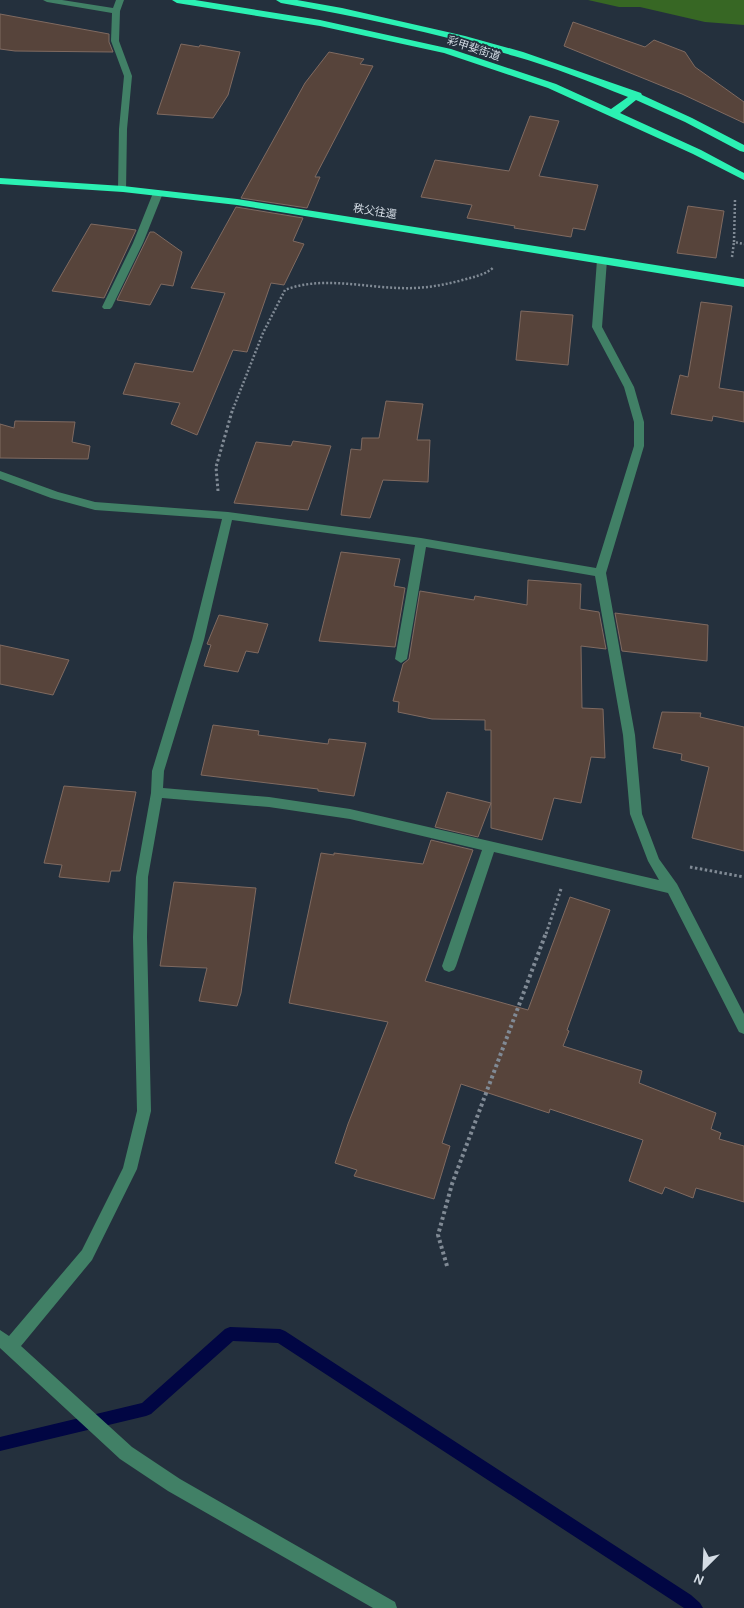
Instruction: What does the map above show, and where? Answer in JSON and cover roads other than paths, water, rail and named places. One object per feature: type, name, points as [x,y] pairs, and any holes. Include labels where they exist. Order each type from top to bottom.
[{"type":"highway","name":"彩甲斐街道","points":[[177,0],[320,23],[447,51],[552,86],[697,152],[744,177]]},
{"type":"highway","name":"彩甲斐街道","points":[[281,0],[366,14],[440,32],[559,66],[637,95],[744,149]]},
{"type":"highway","points":[[613,113],[637,95]]},
{"type":"highway","name":"秩父往還","points":[[0,181],[123,190],[237,202],[744,283]]},
{"type":"street","points":[[47,0],[116,11]]},
{"type":"street","points":[[120,0],[116,11],[115,41],[128,76],[123,129],[123,190]]},
{"type":"street","points":[[107,307],[138,243],[158,194]]},
{"type":"street","points":[[602,260],[597,327],[629,387],[639,422],[639,446],[600,572],[629,735],[636,814],[654,861],[672,888],[744,1028]]},
{"type":"street","points":[[0,475],[55,495],[95,506],[224,516],[421,542],[600,572]]},
{"type":"street","points":[[224,516],[198,640],[158,770],[157,794],[142,877],[140,937],[144,1111],[130,1169],[87,1255],[5,1342],[126,1453],[174,1486],[389,1608]]},
{"type":"street","points":[[401,660],[421,542]]},
{"type":"street","points":[[157,794],[269,802],[350,814],[672,888]]},
{"type":"street","points":[[449,966],[490,846]]},
{"type":"waterway","points":[[0,1444],[146,1409],[230,1334],[280,1336],[686,1600],[695,1608]]}]
